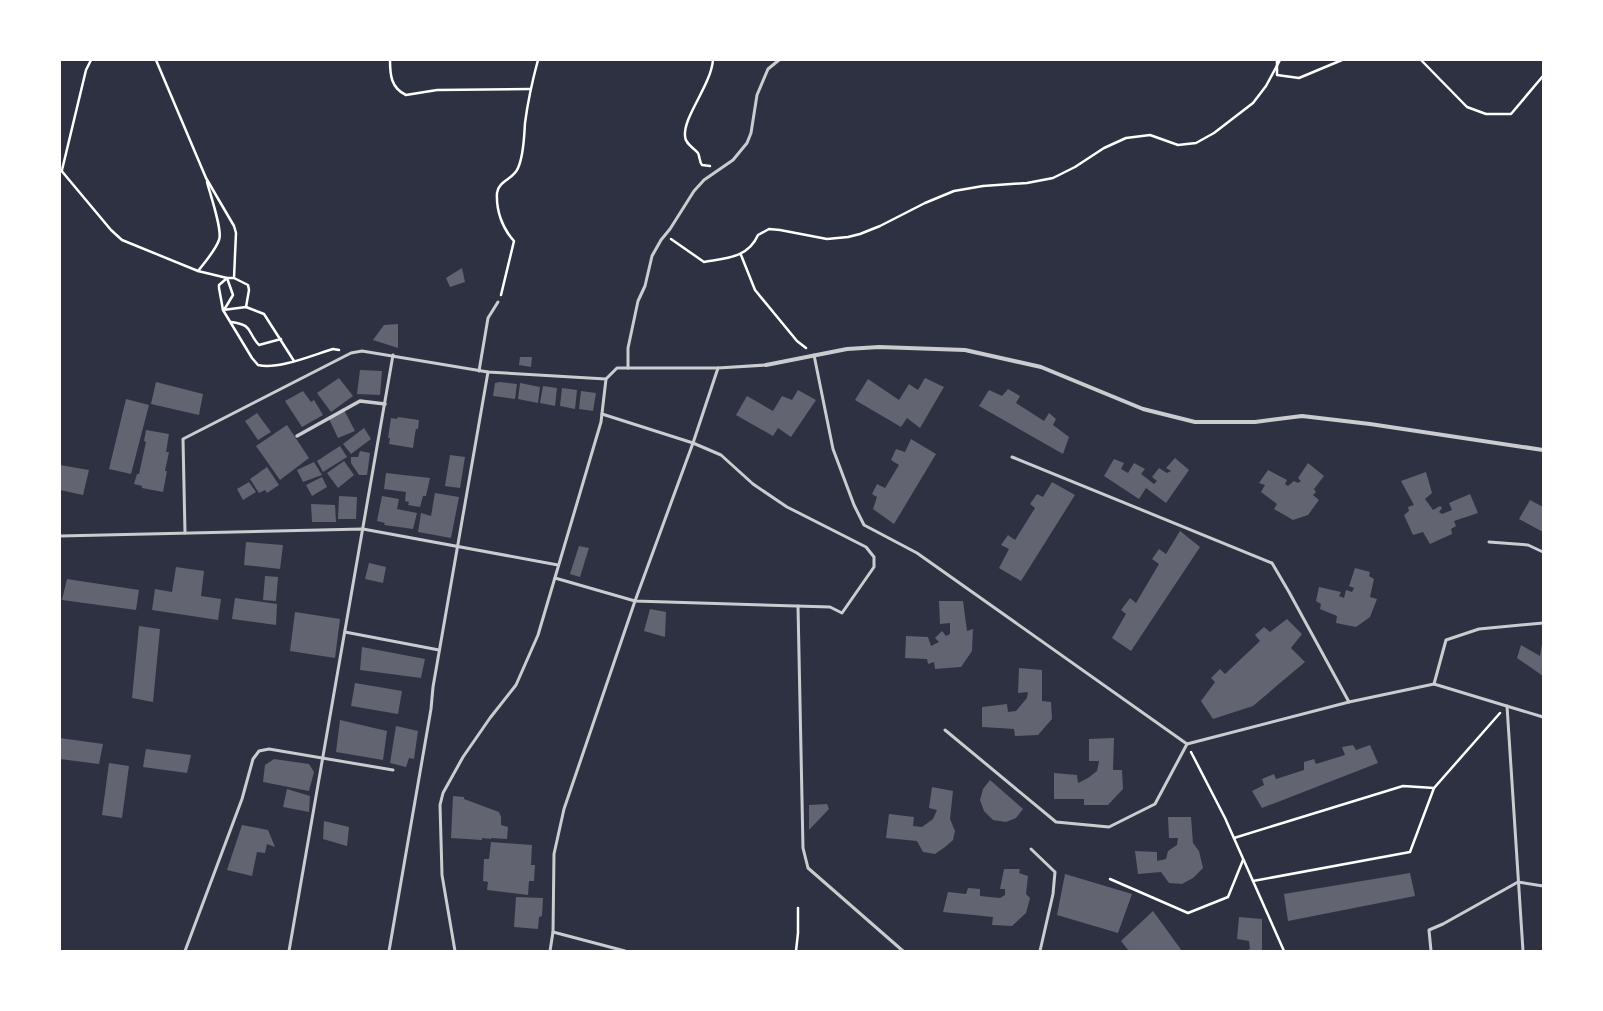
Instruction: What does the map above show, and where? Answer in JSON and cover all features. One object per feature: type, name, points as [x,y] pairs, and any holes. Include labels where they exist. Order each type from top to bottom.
[{"type":"street","points":[[766,365],[814,355],[879,346],[965,350],[1041,367],[1143,409],[1195,422],[1255,422],[1302,416],[1370,424],[1543,450]]},
{"type":"street","points":[[297,436],[360,401],[385,404]]},
{"type":"lane","points":[[628,368],[628,348],[638,301],[645,286],[652,256],[694,190],[704,180],[733,160],[747,143],[751,133],[752,117],[757,95],[768,69],[779,60]]},
{"type":"lane","points":[[479,371],[488,318],[498,302]]},
{"type":"lane","points":[[185,533],[183,440],[351,353],[362,351],[393,355],[488,372],[606,379]]},
{"type":"lane","points":[[289,951],[393,355]]},
{"type":"lane","points":[[814,355],[833,449],[854,506],[864,525],[918,553],[1186,744]]},
{"type":"lane","points":[[455,951],[442,875],[440,805],[443,793],[463,757],[490,718],[516,685],[538,635],[600,422],[606,379],[616,368],[718,368],[766,365]]},
{"type":"lane","points":[[550,951],[553,932],[554,854],[564,809],[635,601],[693,443],[718,368]]},
{"type":"lane","points":[[389,951],[431,708],[439,650],[488,372]]},
{"type":"lane","points":[[555,578],[635,601],[830,607],[842,613],[874,567],[874,557],[866,547],[787,507],[753,484],[721,455],[693,443],[602,414]]},
{"type":"lane","points":[[1012,457],[1272,563],[1349,702]]},
{"type":"lane","points":[[60,536],[363,529],[558,565]]},
{"type":"lane","points":[[1489,542],[1528,545],[1543,552]]},
{"type":"lane","points":[[798,606],[803,848],[808,868],[903,951]]},
{"type":"lane","points":[[1434,684],[1446,640],[1478,629],[1543,623]]},
{"type":"lane","points":[[345,632],[439,650]]},
{"type":"lane","points":[[945,730],[1056,822],[1109,827],[1155,804],[1186,744],[1349,702],[1434,684],[1543,717]]},
{"type":"lane","points":[[1507,706],[1523,951]]},
{"type":"lane","points":[[185,951],[242,799],[253,758],[259,751],[269,749],[393,770]]},
{"type":"lane","points":[[1031,849],[1055,872],[1053,894],[1040,951]]},
{"type":"lane","points":[[1431,951],[1429,930],[1443,924],[1518,882],[1543,886]]},
{"type":"lane","points":[[553,932],[625,951]]},
{"type":"path","points":[[91,60],[86,70],[61,169],[111,230],[122,240],[198,271],[227,278],[234,278],[249,286],[246,307]]},
{"type":"path","points":[[156,60],[206,178],[234,226],[236,234],[234,278]]},
{"type":"path","points":[[390,60],[393,83],[396,88],[406,95],[437,90],[530,89]]},
{"type":"path","points":[[498,302],[503,288],[514,241],[507,233],[502,223],[497,191],[500,185],[514,175],[518,169],[521,158],[530,89],[538,60]]},
{"type":"path","points":[[713,60],[710,74],[686,127],[685,138],[698,154],[702,165],[723,167]]},
{"type":"path","points":[[1277,60],[1277,75],[1299,78],[1342,60]]},
{"type":"path","points":[[666,234],[704,262],[741,255],[755,242],[758,235],[769,229],[827,239],[848,237],[880,226],[926,203],[954,192],[983,186],[1027,183],[1053,178],[1075,168],[1104,148],[1126,138],[1150,135],[1178,145],[1196,143],[1214,133],[1253,103],[1266,86],[1280,60]]},
{"type":"path","points":[[1421,60],[1467,107],[1486,114],[1511,114],[1543,76]]},
{"type":"path","points":[[198,271],[216,247],[220,238],[219,227],[206,178]]},
{"type":"path","points":[[741,255],[754,290],[797,341],[814,355]]},
{"type":"path","points":[[224,310],[233,295],[227,278]]},
{"type":"path","points":[[227,278],[219,288],[224,310],[252,358],[258,365],[266,366],[294,361],[332,349],[355,352]]},
{"type":"path","points":[[224,310],[246,307],[264,314],[294,361]]},
{"type":"path","points":[[231,322],[248,326],[259,345],[281,339]]},
{"type":"path","points":[[1253,881],[1410,852],[1434,788],[1507,706]]},
{"type":"path","points":[[1186,744],[1225,818],[1284,951]]},
{"type":"path","points":[[1234,838],[1403,786],[1434,788]]},
{"type":"path","points":[[1110,879],[1188,913],[1228,897],[1244,860]]},
{"type":"path","points":[[796,951],[798,934],[798,908]]},
{"type":"building","points":[[462,268],[465,282],[450,287],[446,278]]},
{"type":"building","points":[[398,324],[398,348],[373,340],[384,325]]},
{"type":"building","points":[[520,357],[532,357],[531,367],[519,365]]},
{"type":"building","points":[[360,370],[382,371],[380,395],[357,394]]},
{"type":"building","points":[[339,378],[353,396],[331,412],[317,393]]},
{"type":"building","points":[[925,378],[944,387],[920,428],[907,418],[901,427],[855,400],[868,379],[899,400],[909,384],[918,390]]},
{"type":"building","points":[[156,382],[203,394],[199,415],[151,404]]},
{"type":"building","points":[[500,382],[517,384],[515,399],[493,396],[495,383]]},
{"type":"building","points":[[520,383],[540,387],[538,403],[518,399]]},
{"type":"building","points":[[543,386],[557,388],[555,406],[540,403]]},
{"type":"building","points":[[562,388],[577,390],[575,409],[560,406]]},
{"type":"building","points":[[1008,389],[1020,396],[1016,403],[1044,421],[1049,413],[1056,419],[1053,425],[1069,437],[1063,454],[979,406],[989,390],[1002,396]]},
{"type":"building","points":[[798,390],[816,400],[791,437],[778,428],[773,436],[736,415],[747,396],[773,411],[782,396],[792,400]]},
{"type":"building","points":[[303,391],[311,402],[314,400],[323,415],[302,427],[285,401]]},
{"type":"building","points":[[581,391],[596,393],[593,411],[579,409]]},
{"type":"building","points":[[126,399],[149,405],[131,474],[109,469]]},
{"type":"building","points":[[343,408],[355,431],[338,438],[329,419]]},
{"type":"building","points":[[257,413],[271,432],[258,440],[245,421]]},
{"type":"building","points":[[398,417],[419,420],[413,448],[389,444],[390,438],[388,438],[391,418],[397,419]]},
{"type":"building","points":[[287,425],[309,458],[280,480],[256,446]]},
{"type":"building","points":[[364,428],[371,439],[351,454],[343,444]]},
{"type":"building","points":[[146,430],[169,434],[166,452],[169,452],[163,492],[142,488],[142,486],[134,484],[137,474],[139,474],[146,442],[144,441]]},
{"type":"building","points":[[911,439],[936,454],[894,524],[873,509],[877,497],[872,494],[877,484],[885,488],[899,465],[891,460],[896,449],[905,452]]},
{"type":"building","points":[[340,446],[347,457],[323,472],[317,461]]},
{"type":"building","points":[[360,451],[370,453],[367,475],[359,475],[351,463],[351,457],[358,457]]},
{"type":"building","points":[[450,455],[465,457],[460,488],[445,486]]},
{"type":"building","points":[[1175,458],[1189,470],[1166,503],[1146,488],[1139,499],[1104,476],[1114,459],[1124,463],[1121,469],[1128,473],[1134,463],[1145,469],[1141,474],[1154,484],[1157,481],[1152,477],[1159,468],[1167,473],[1171,471],[1166,468]]},
{"type":"building","points":[[344,461],[354,475],[338,488],[327,473]]},
{"type":"building","points":[[314,462],[322,475],[303,482],[297,470]]},
{"type":"building","points":[[1308,463],[1324,476],[1314,489],[1316,492],[1313,495],[1319,500],[1308,515],[1293,520],[1274,509],[1277,504],[1261,492],[1265,485],[1259,483],[1268,470],[1287,480],[1285,484],[1288,486],[1294,481],[1298,483],[1301,481],[1298,478]]},
{"type":"building","points":[[60,465],[89,470],[83,495],[60,490]]},
{"type":"building","points":[[267,467],[279,485],[267,493],[265,490],[259,493],[250,479]]},
{"type":"building","points":[[1426,472],[1432,493],[1425,499],[1433,510],[1440,506],[1442,508],[1439,512],[1442,514],[1452,510],[1449,503],[1470,494],[1478,513],[1454,521],[1456,526],[1451,529],[1452,534],[1430,544],[1423,532],[1413,535],[1404,515],[1409,511],[1408,507],[1414,505],[1401,481]]},
{"type":"building","points":[[386,473],[430,478],[426,496],[423,496],[420,507],[408,505],[409,502],[405,501],[406,492],[384,489]]},
{"type":"building","points":[[322,477],[327,487],[312,496],[306,485]]},
{"type":"building","points":[[249,482],[256,492],[243,500],[237,489]]},
{"type":"building","points":[[1052,482],[1075,495],[1021,581],[999,568],[1009,549],[1001,545],[1008,535],[1015,540],[1035,508],[1030,504],[1037,494],[1043,497]]},
{"type":"building","points":[[435,493],[459,497],[451,538],[418,532],[421,513],[431,516]]},
{"type":"building","points":[[339,496],[357,497],[356,519],[338,519]]},
{"type":"building","points":[[382,496],[399,499],[397,509],[417,513],[413,529],[384,525],[385,523],[377,521]]},
{"type":"building","points":[[1530,500],[1543,507],[1543,532],[1519,519]]},
{"type":"building","points":[[311,504],[335,505],[336,522],[312,522]]},
{"type":"building","points":[[1180,531],[1200,547],[1131,651],[1112,638],[1126,614],[1121,610],[1130,598],[1136,603],[1159,564],[1152,559],[1159,549],[1166,554]]},
{"type":"building","points":[[246,542],[283,545],[280,569],[244,565]]},
{"type":"building","points":[[579,546],[589,548],[580,577],[570,574]]},
{"type":"building","points":[[369,563],[386,567],[383,583],[365,579]]},
{"type":"building","points":[[176,567],[204,571],[201,596],[221,599],[218,620],[152,610],[155,589],[172,592]]},
{"type":"building","points":[[1355,568],[1370,572],[1369,576],[1374,579],[1370,597],[1377,599],[1370,617],[1356,627],[1336,623],[1337,616],[1320,609],[1321,604],[1316,601],[1319,587],[1341,592],[1339,596],[1344,598],[1346,590],[1352,592],[1354,588],[1349,586]]},
{"type":"building","points":[[265,576],[278,577],[276,601],[263,600]]},
{"type":"building","points":[[67,579],[139,590],[136,610],[62,600]]},
{"type":"building","points":[[235,598],[277,604],[276,625],[232,619]]},
{"type":"building","points":[[939,601],[963,601],[967,631],[973,629],[972,651],[961,667],[935,669],[934,662],[928,664],[927,659],[905,658],[906,636],[928,637],[931,646],[939,642],[935,638],[942,631],[946,636],[950,634],[950,623],[940,624]]},
{"type":"building","points":[[650,609],[666,612],[665,637],[644,631]]},
{"type":"building","points":[[295,612],[340,619],[335,658],[290,651]]},
{"type":"building","points":[[1287,619],[1302,634],[1291,648],[1305,662],[1253,706],[1213,719],[1201,701],[1215,682],[1211,678],[1220,669],[1225,674],[1260,641],[1255,635],[1264,627],[1270,632]]},
{"type":"building","points":[[139,626],[160,629],[153,702],[132,698]]},
{"type":"building","points":[[1542,644],[1543,676],[1517,658],[1521,645],[1540,656]]},
{"type":"building","points":[[362,647],[425,659],[421,678],[360,670]]},
{"type":"building","points":[[1019,668],[1042,670],[1042,701],[1051,702],[1052,719],[1038,735],[1015,736],[1014,729],[982,727],[982,707],[1007,704],[1008,712],[1016,711],[1027,698],[1028,692],[1018,693]]},
{"type":"building","points":[[355,683],[402,691],[398,714],[351,706]]},
{"type":"building","points":[[340,720],[387,731],[383,760],[336,752]]},
{"type":"building","points":[[396,726],[418,731],[414,759],[409,758],[406,767],[390,763]]},
{"type":"building","points":[[60,738],[103,744],[99,764],[60,759]]},
{"type":"building","points":[[1114,738],[1113,770],[1122,770],[1123,789],[1108,805],[1084,805],[1084,799],[1054,799],[1054,773],[1077,775],[1078,783],[1088,778],[1097,771],[1099,761],[1089,761],[1089,739]]},
{"type":"building","points":[[1353,745],[1356,750],[1370,745],[1378,763],[1262,808],[1252,791],[1264,785],[1262,779],[1274,774],[1276,779],[1304,770],[1304,762],[1314,759],[1316,764],[1345,755],[1342,747]]},
{"type":"building","points":[[146,749],[191,755],[187,773],[143,767]]},
{"type":"building","points":[[274,759],[309,764],[314,772],[309,791],[263,782],[265,765]]},
{"type":"building","points":[[109,763],[129,766],[122,818],[102,815]]},
{"type":"building","points":[[990,780],[1023,809],[1016,818],[1006,822],[993,820],[984,811],[980,800],[983,789]]},
{"type":"building","points":[[932,787],[953,791],[950,819],[955,831],[953,840],[935,854],[923,852],[917,841],[886,838],[889,814],[914,817],[913,826],[922,827],[933,819],[937,810],[929,808]]},
{"type":"building","points":[[287,789],[310,796],[309,812],[283,807]]},
{"type":"building","points":[[453,796],[464,797],[464,799],[499,812],[501,817],[501,825],[508,827],[507,839],[482,838],[482,840],[451,838]]},
{"type":"building","points":[[827,804],[829,809],[809,830],[809,805]]},
{"type":"building","points":[[1168,817],[1191,817],[1193,843],[1199,851],[1203,868],[1193,878],[1182,884],[1169,883],[1161,872],[1138,874],[1135,851],[1157,852],[1157,861],[1166,859],[1168,851],[1177,845],[1178,838],[1169,838]]},
{"type":"building","points":[[324,821],[349,827],[347,846],[323,839]]},
{"type":"building","points":[[242,825],[268,830],[275,847],[267,844],[265,853],[257,852],[252,876],[227,870]]},
{"type":"building","points":[[491,842],[532,845],[531,865],[535,865],[534,881],[529,881],[528,895],[487,890],[488,882],[483,881],[484,859],[489,859]]},
{"type":"building","points":[[1004,869],[1020,869],[1019,873],[1028,876],[1026,894],[1030,898],[1026,913],[1012,926],[992,925],[993,917],[943,912],[948,892],[966,894],[968,888],[980,889],[980,896],[1000,898],[1005,895],[1005,889],[1000,889]]},
{"type":"building","points":[[1410,873],[1415,896],[1288,921],[1284,894]]},
{"type":"building","points":[[1065,874],[1132,894],[1118,933],[1057,915]]},
{"type":"building","points":[[516,897],[543,898],[542,916],[539,917],[538,929],[514,927]]},
{"type":"building","points":[[1153,911],[1182,951],[1129,951],[1121,941]]},
{"type":"building","points":[[1239,917],[1262,919],[1262,951],[1244,951],[1250,949],[1249,941],[1237,939]]}]
